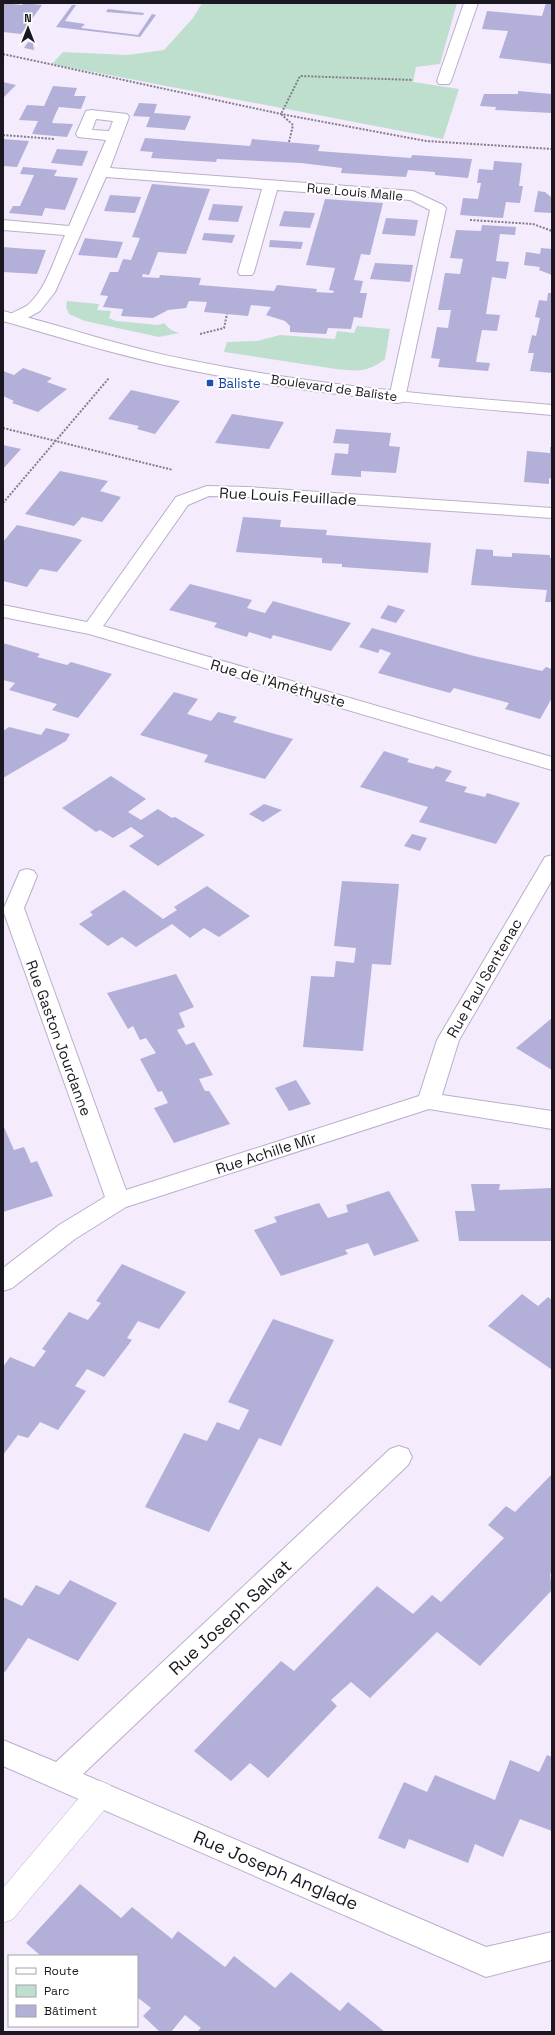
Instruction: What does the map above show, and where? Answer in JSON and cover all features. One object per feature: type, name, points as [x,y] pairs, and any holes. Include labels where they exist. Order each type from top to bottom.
[{"type":"street","points":[[444,81],[471,3]]},
{"type":"street","points":[[8,318],[34,308],[47,292],[73,231],[101,172],[115,136]]},
{"type":"street","name":"Rue Louis Malle","points":[[101,172],[413,196],[438,208],[436,218]]},
{"type":"street","points":[[246,272],[271,185]]},
{"type":"street","points":[[397,398],[436,218]]},
{"type":"street","points":[[3,225],[73,231]]},
{"type":"street","name":"Boulevard de Baliste","points":[[8,318],[131,353],[234,373],[397,398],[552,410]]},
{"type":"street","name":"Rue Louis Feuillade","points":[[92,629],[182,501],[207,491],[247,492],[552,513]]},
{"type":"street","name":"Rue de l'Améthyste","points":[[3,611],[92,629],[552,764]]},
{"type":"street","name":"Rue Paul Sentenac","points":[[429,1101],[448,1040],[552,862]]},
{"type":"street","name":"Rue Gaston Jourdanne","points":[[27,876],[12,908],[118,1201]]},
{"type":"street","name":"Rue Achille Mir","points":[[3,1281],[67,1232],[118,1201],[429,1101],[552,1120]]},
{"type":"street","name":"Rue Joseph Salvat","points":[[60,1777],[399,1457]]},
{"type":"street","name":"Rue Joseph Anglade","points":[[3,1753],[486,1962],[552,1946]]},
{"type":"lane","points":[[3,1909],[100,1794]]},
{"type":"path","points":[[3,54],[281,114],[426,141],[552,150]]},
{"type":"path","points":[[281,114],[300,76],[444,81]]},
{"type":"path","points":[[281,114],[293,126],[288,142]]},
{"type":"path","points":[[436,218],[533,224],[552,231]]},
{"type":"path","points":[[196,335],[224,328],[227,314]]},
{"type":"path","points":[[3,503],[54,441],[131,353]]},
{"type":"path","points":[[3,428],[177,471],[207,491]]},
{"type":"green space","points":[[202,3],[457,3],[440,64],[416,67],[413,82],[459,89],[443,139],[52,64],[63,52],[127,55],[164,50],[193,18]]},
{"type":"green space","points":[[67,301],[99,304],[97,310],[111,311],[109,318],[116,321],[158,325],[164,323],[171,330],[179,333],[159,337],[85,321],[69,314],[66,307]]},
{"type":"green space","points":[[357,326],[390,329],[385,359],[379,364],[367,369],[336,369],[224,352],[227,342],[257,341],[280,335],[335,339],[337,331],[354,333]]},
{"type":"building","points":[[3,3],[42,5],[21,34],[3,32]]},
{"type":"building","points":[[546,3],[552,3],[552,64],[499,58],[508,31],[482,29],[487,11],[542,16]]},
{"type":"building","points":[[72,5],[76,5],[65,21],[85,24],[81,28],[138,35],[152,14],[156,15],[140,37],[56,27]]},
{"type":"building","points":[[108,9],[144,13],[143,15],[106,12]]},
{"type":"building","points":[[28,42],[33,43],[34,50],[24,48]]},
{"type":"building","points":[[3,82],[16,85],[3,98]]},
{"type":"building","points":[[53,86],[77,88],[74,96],[86,96],[81,109],[59,107],[55,115],[52,123],[73,124],[67,137],[32,134],[38,121],[19,120],[27,105],[44,106]]},
{"type":"building","points":[[518,91],[552,94],[552,113],[495,110],[496,107],[480,106],[484,94],[518,94]]},
{"type":"building","points":[[139,103],[157,104],[154,113],[191,116],[185,130],[146,127],[150,117],[133,116]]},
{"type":"building","points":[[145,138],[250,146],[252,139],[320,145],[318,151],[411,158],[412,155],[472,159],[468,178],[435,175],[435,172],[408,170],[406,177],[341,173],[342,168],[301,163],[217,159],[216,162],[151,158],[153,152],[140,151]]},
{"type":"building","points":[[3,139],[29,141],[17,167],[3,166]]},
{"type":"building","points":[[57,149],[88,151],[82,166],[51,163]]},
{"type":"building","points":[[494,161],[522,163],[519,186],[523,186],[520,203],[506,202],[503,218],[460,215],[463,198],[478,199],[481,183],[477,183],[479,169],[493,170]]},
{"type":"building","points":[[23,167],[57,170],[54,176],[78,178],[65,210],[45,208],[42,216],[9,213],[13,206],[20,206],[34,175],[20,174]]},
{"type":"building","points":[[152,184],[210,189],[186,254],[158,252],[149,275],[143,274],[142,277],[159,278],[160,275],[201,278],[199,285],[274,291],[277,285],[317,289],[316,292],[333,293],[334,291],[329,290],[335,268],[306,265],[325,199],[383,203],[370,255],[361,254],[354,280],[363,281],[360,293],[367,293],[362,318],[354,317],[351,329],[328,328],[326,334],[290,332],[290,326],[285,321],[266,315],[271,307],[251,305],[248,316],[204,312],[207,302],[189,301],[186,308],[168,310],[153,318],[121,316],[123,309],[103,307],[108,296],[100,295],[110,272],[118,272],[123,259],[131,260],[140,238],[132,237]]},
{"type":"building","points":[[538,191],[545,192],[551,197],[552,213],[534,212]]},
{"type":"building","points":[[110,195],[141,197],[135,213],[104,211]]},
{"type":"building","points":[[213,204],[243,206],[238,222],[208,220]]},
{"type":"building","points":[[284,211],[315,213],[310,228],[279,226]]},
{"type":"building","points":[[386,218],[418,220],[415,236],[382,234]]},
{"type":"building","points":[[482,225],[516,227],[515,235],[500,234],[496,261],[509,262],[506,279],[492,277],[486,314],[500,315],[497,331],[482,330],[476,362],[490,363],[488,371],[438,367],[440,359],[431,358],[437,327],[448,328],[451,310],[438,310],[445,273],[460,274],[463,259],[450,258],[456,230],[481,231]]},
{"type":"building","points":[[204,233],[235,235],[232,243],[202,240]]},
{"type":"building","points":[[85,238],[123,242],[117,258],[78,255]]},
{"type":"building","points":[[270,240],[303,242],[301,249],[269,247]]},
{"type":"building","points":[[3,247],[46,250],[37,274],[3,272]]},
{"type":"building","points":[[541,248],[552,249],[552,275],[539,270],[540,267],[524,265],[526,252],[540,254]]},
{"type":"building","points":[[375,263],[413,265],[410,282],[370,279]]},
{"type":"building","points":[[548,293],[552,293],[552,373],[530,371],[534,353],[528,353],[532,335],[536,336],[540,318],[535,317],[539,300],[547,301]]},
{"type":"building","points":[[23,368],[52,378],[47,382],[67,389],[38,412],[12,403],[14,401],[3,396],[3,371],[14,375]]},
{"type":"building","points":[[131,390],[180,401],[155,434],[137,429],[139,426],[108,419]]},
{"type":"building","points":[[232,414],[284,422],[269,449],[215,443]]},
{"type":"building","points":[[336,429],[391,433],[389,446],[400,447],[396,473],[361,471],[361,477],[331,475],[335,453],[348,454],[349,444],[333,443]]},
{"type":"building","points":[[3,445],[21,449],[3,469]]},
{"type":"building","points":[[550,447],[552,447],[552,479],[549,478],[549,484],[524,482],[527,451],[550,453]]},
{"type":"building","points":[[60,471],[108,481],[100,491],[121,497],[102,522],[82,517],[74,526],[25,514]]},
{"type":"building","points":[[243,517],[281,520],[280,527],[327,530],[326,535],[431,543],[428,573],[342,567],[342,564],[322,563],[322,558],[236,552]]},
{"type":"building","points":[[17,525],[82,540],[57,572],[40,569],[27,587],[3,581],[3,542]]},
{"type":"building","points":[[476,549],[493,550],[493,556],[512,557],[512,553],[550,555],[550,558],[552,558],[552,602],[545,602],[547,590],[471,585]]},
{"type":"building","points":[[190,584],[252,600],[247,608],[265,613],[273,601],[351,623],[331,651],[273,635],[271,639],[249,632],[247,637],[214,627],[217,623],[169,610]]},
{"type":"building","points":[[388,605],[405,610],[396,623],[380,618]]},
{"type":"building","points":[[372,628],[474,656],[542,671],[546,667],[552,669],[552,698],[540,719],[505,709],[509,703],[454,688],[450,693],[378,673],[391,653],[380,649],[378,653],[359,647]]},
{"type":"building","points":[[3,643],[40,654],[37,657],[67,665],[71,662],[112,674],[78,718],[52,710],[57,704],[9,690],[15,683],[3,680]]},
{"type":"building","points":[[174,692],[198,699],[187,714],[211,721],[218,712],[237,717],[233,722],[293,739],[265,779],[204,762],[208,755],[140,735]]},
{"type":"building","points":[[9,727],[41,735],[46,728],[70,734],[66,741],[3,778],[3,731]]},
{"type":"building","points":[[384,751],[409,759],[407,762],[433,769],[436,766],[452,771],[445,781],[467,787],[464,792],[485,797],[487,793],[520,803],[496,844],[419,822],[428,807],[360,787]]},
{"type":"building","points":[[111,776],[146,799],[128,812],[141,820],[158,809],[172,818],[175,817],[205,835],[158,866],[129,846],[144,836],[131,827],[113,838],[100,830],[96,832],[62,808]]},
{"type":"building","points":[[264,804],[282,810],[263,822],[249,814]]},
{"type":"building","points":[[412,834],[427,838],[420,851],[404,846]]},
{"type":"building","points":[[342,881],[399,884],[391,965],[372,964],[363,1051],[303,1047],[311,976],[334,977],[336,961],[354,963],[356,948],[334,946]]},
{"type":"building","points":[[207,886],[250,916],[219,937],[204,928],[190,938],[172,924],[136,947],[122,937],[108,946],[79,924],[93,915],[90,912],[124,890],[163,919],[177,910],[174,907]]},
{"type":"building","points":[[176,974],[194,1007],[179,1013],[185,1027],[177,1030],[186,1045],[194,1042],[213,1075],[199,1079],[205,1091],[209,1091],[230,1124],[174,1143],[154,1108],[168,1103],[162,1091],[158,1092],[140,1059],[156,1053],[146,1038],[140,1040],[133,1026],[128,1029],[107,993]]},
{"type":"building","points":[[552,1018],[552,1070],[516,1048]]},
{"type":"building","points":[[296,1080],[311,1104],[289,1111],[275,1088]]},
{"type":"building","points":[[3,1125],[14,1150],[24,1147],[31,1163],[37,1161],[53,1196],[3,1212]]},
{"type":"building","points":[[471,1184],[500,1184],[499,1190],[552,1188],[552,1241],[459,1241],[455,1211],[475,1211]]},
{"type":"building","points":[[389,1191],[419,1241],[374,1256],[368,1243],[345,1250],[348,1254],[281,1276],[254,1230],[277,1222],[274,1217],[319,1203],[328,1218],[348,1212],[346,1205]]},
{"type":"building","points":[[122,1264],[186,1292],[159,1329],[138,1321],[127,1338],[132,1340],[104,1377],[87,1369],[75,1386],[86,1391],[58,1430],[40,1422],[28,1438],[18,1435],[3,1455],[3,1367],[10,1357],[34,1367],[46,1351],[42,1349],[69,1312],[88,1320],[101,1303],[96,1301]]},
{"type":"building","points":[[522,1294],[538,1306],[548,1297],[552,1300],[551,1369],[488,1326]]},
{"type":"building","points":[[273,1319],[334,1340],[281,1446],[259,1438],[209,1532],[145,1507],[184,1433],[207,1441],[217,1422],[239,1430],[249,1410],[228,1402]]},
{"type":"building","points":[[552,1474],[552,1572],[550,1574],[552,1590],[480,1666],[437,1632],[370,1698],[351,1682],[331,1700],[337,1706],[268,1778],[250,1763],[231,1781],[194,1751],[281,1661],[294,1671],[377,1586],[413,1614],[432,1595],[441,1602],[504,1538],[488,1525],[506,1506],[515,1512]]},
{"type":"building","points":[[70,1580],[117,1603],[78,1661],[28,1638],[5,1672],[3,1671],[3,1597],[22,1606],[36,1585],[59,1595]]},
{"type":"building","points":[[547,1755],[552,1757],[552,1831],[520,1819],[503,1857],[475,1844],[468,1863],[409,1839],[405,1849],[378,1838],[404,1782],[427,1792],[435,1775],[495,1800],[510,1760],[539,1772]]},
{"type":"building","points":[[80,1884],[121,1918],[132,1907],[172,1939],[178,1931],[225,1967],[234,1956],[275,1988],[291,1972],[340,2011],[348,2002],[385,2032],[197,2032],[201,2028],[185,2015],[171,2032],[160,2032],[143,2016],[151,2008],[138,1998],[138,1955],[40,1955],[26,1943]]},
{"type":"place","name":"Baliste","points":[[210,383]]}]
